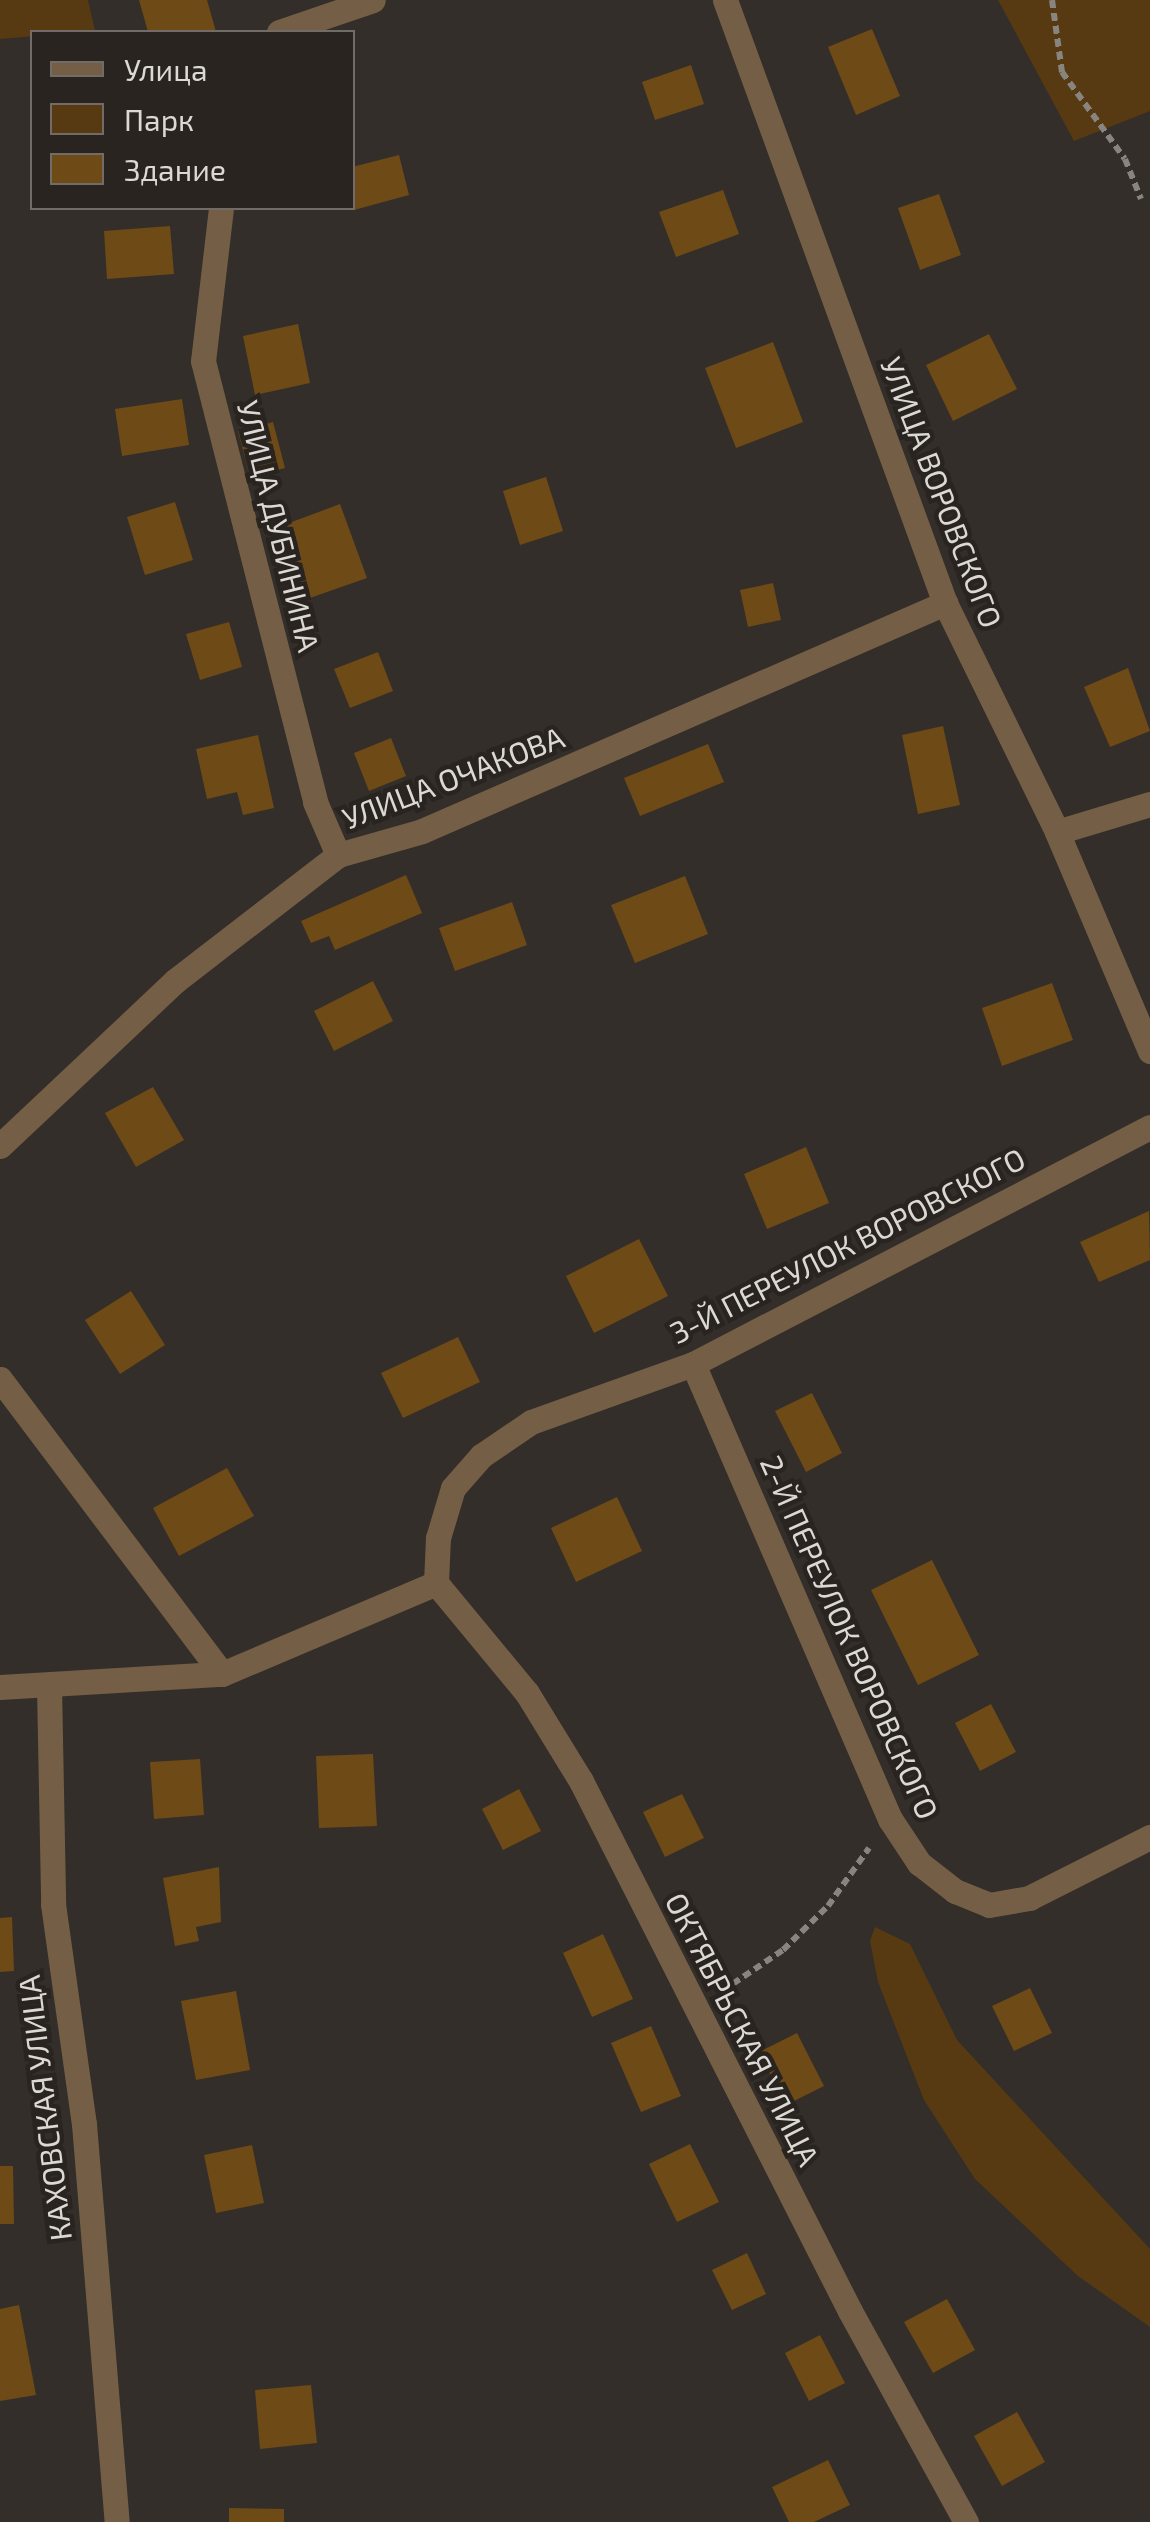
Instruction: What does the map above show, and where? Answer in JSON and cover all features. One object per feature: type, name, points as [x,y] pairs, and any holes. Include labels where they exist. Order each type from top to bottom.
[{"type":"street","points":[[285,30],[373,0]]},
{"type":"street","name":"УЛИЦА ВОРОВСКОГО","points":[[725,0],[945,603],[1057,832],[1150,1051]]},
{"type":"street","name":"УЛИЦА ДУБИНИНА","points":[[222,210],[203,360],[316,802],[338,855]]},
{"type":"street","name":"УЛИЦА ОЧАКОВА","points":[[0,1146],[175,982],[338,855],[371,849],[475,808],[945,603]]},
{"type":"street","points":[[1057,832],[1150,804]]},
{"type":"street","name":"3-Й ПЕРЕУЛОК ВОРОВСКОГО","points":[[436,1582],[438,1538],[453,1488],[480,1456],[569,1403],[694,1364],[1150,1127]]},
{"type":"street","name":"2-Й ПЕРЕУЛОК ВОРОВСКОГО","points":[[694,1364],[890,1818],[919,1862],[956,1891],[989,1905],[1028,1898],[1150,1836]]},
{"type":"street","points":[[0,1379],[222,1674]]},
{"type":"street","points":[[0,1688],[222,1674],[436,1582]]},
{"type":"street","name":"ОКТЯБРЬСКАЯ УЛИЦА","points":[[436,1582],[527,1693],[581,1781],[966,2522]]},
{"type":"street","name":"КАХОВСКАЯ УЛИЦА","points":[[49,1686],[55,1939],[82,2111],[117,2522]]},
{"type":"path","points":[[1052,0],[1062,72],[1125,160],[1142,199]]},
{"type":"path","points":[[697,2008],[783,1950],[828,1906],[890,1818]]},
{"type":"green space","points":[[0,0],[88,0],[95,30],[30,30],[30,36],[0,39]]},
{"type":"green space","points":[[998,0],[1150,0],[1150,111],[1074,141]]},
{"type":"green space","points":[[875,1927],[910,1944],[957,2040],[1150,2249],[1150,2327],[1078,2276],[975,2179],[924,2100],[878,1982],[870,1941]]},
{"type":"building","points":[[139,0],[207,0],[215,30],[147,30]]},
{"type":"building","points":[[872,29],[900,96],[856,115],[828,47]]},
{"type":"building","points":[[691,65],[704,104],[655,120],[642,82]]},
{"type":"building","points":[[399,155],[409,195],[355,210],[355,166]]},
{"type":"building","points":[[723,190],[739,234],[676,257],[659,212]]},
{"type":"building","points":[[939,194],[961,255],[920,270],[898,208]]},
{"type":"building","points":[[170,226],[174,274],[107,279],[104,231]]},
{"type":"building","points":[[298,324],[310,383],[255,395],[243,336]]},
{"type":"building","points":[[989,334],[1017,389],[953,421],[926,365]]},
{"type":"building","points":[[773,342],[803,422],[736,448],[705,368]]},
{"type":"building","points":[[182,399],[189,445],[122,456],[115,409]]},
{"type":"building","points":[[273,422],[285,468],[250,477],[238,431]]},
{"type":"building","points":[[546,477],[563,531],[520,545],[503,491]]},
{"type":"building","points":[[175,502],[193,560],[145,575],[127,517]]},
{"type":"building","points":[[340,504],[367,578],[307,599],[281,526]]},
{"type":"building","points":[[773,583],[781,620],[748,627],[740,590]]},
{"type":"building","points":[[229,622],[242,667],[200,680],[186,634]]},
{"type":"building","points":[[378,652],[393,691],[350,708],[334,669]]},
{"type":"building","points":[[1128,668],[1150,731],[1110,747],[1084,687]]},
{"type":"building","points":[[943,726],[960,805],[918,814],[902,735]]},
{"type":"building","points":[[258,735],[274,808],[243,815],[237,792],[207,799],[196,749]]},
{"type":"building","points":[[391,738],[406,776],[369,791],[354,753]]},
{"type":"building","points":[[708,744],[724,782],[640,816],[624,778]]},
{"type":"building","points":[[406,875],[422,913],[335,950],[329,936],[311,943],[301,921]]},
{"type":"building","points":[[685,876],[708,934],[635,963],[611,905]]},
{"type":"building","points":[[512,902],[527,945],[455,971],[439,928]]},
{"type":"building","points":[[373,981],[393,1021],[334,1051],[314,1011]]},
{"type":"building","points":[[1052,983],[1073,1040],[1002,1066],[982,1008]]},
{"type":"building","points":[[153,1087],[184,1140],[136,1167],[105,1113]]},
{"type":"building","points":[[806,1147],[829,1203],[767,1229],[744,1174]]},
{"type":"building","points":[[1149,1211],[1150,1260],[1099,1282],[1080,1242]]},
{"type":"building","points":[[639,1239],[668,1296],[594,1333],[566,1276]]},
{"type":"building","points":[[131,1291],[165,1345],[120,1374],[85,1320]]},
{"type":"building","points":[[458,1337],[480,1382],[403,1418],[381,1373]]},
{"type":"building","points":[[812,1393],[842,1453],[806,1472],[775,1411]]},
{"type":"building","points":[[227,1468],[254,1516],[179,1556],[153,1508]]},
{"type":"building","points":[[617,1497],[642,1551],[576,1582],[551,1528]]},
{"type":"building","points":[[932,1560],[979,1655],[918,1685],[871,1590]]},
{"type":"building","points":[[991,1704],[1016,1752],[980,1771],[955,1723]]},
{"type":"building","points":[[373,1754],[377,1826],[319,1828],[316,1756]]},
{"type":"building","points":[[200,1759],[204,1815],[154,1819],[150,1762]]},
{"type":"building","points":[[519,1789],[541,1831],[503,1850],[482,1809]]},
{"type":"building","points":[[682,1794],[704,1838],[665,1857],[643,1812]]},
{"type":"building","points":[[219,1867],[221,1922],[196,1927],[199,1941],[175,1946],[163,1878]]},
{"type":"building","points":[[12,1917],[14,1971],[0,1972],[0,1918]]},
{"type":"building","points":[[603,1934],[633,1999],[592,2017],[563,1953]]},
{"type":"building","points":[[1030,1988],[1052,2033],[1014,2051],[992,2006]]},
{"type":"building","points":[[236,1991],[250,2070],[196,2080],[181,2001]]},
{"type":"building","points":[[651,2026],[681,2096],[641,2112],[611,2043]]},
{"type":"building","points":[[797,2033],[824,2086],[786,2105],[759,2052]]},
{"type":"building","points":[[690,2144],[719,2202],[677,2222],[649,2164]]},
{"type":"building","points":[[252,2145],[264,2203],[216,2213],[204,2155]]},
{"type":"building","points":[[0,2166],[13,2166],[14,2224],[0,2224]]},
{"type":"building","points":[[747,2253],[766,2294],[732,2310],[712,2270]]},
{"type":"building","points":[[947,2299],[975,2350],[933,2373],[904,2322]]},
{"type":"building","points":[[19,2305],[36,2395],[0,2401],[0,2309]]},
{"type":"building","points":[[820,2335],[845,2383],[809,2401],[785,2353]]},
{"type":"building","points":[[311,2385],[317,2443],[260,2449],[255,2390]]},
{"type":"building","points":[[1017,2412],[1045,2462],[1002,2486],[974,2436]]},
{"type":"building","points":[[828,2460],[850,2505],[814,2522],[789,2522],[772,2487]]},
{"type":"building","points":[[229,2508],[284,2509],[284,2522],[229,2522]]}]
